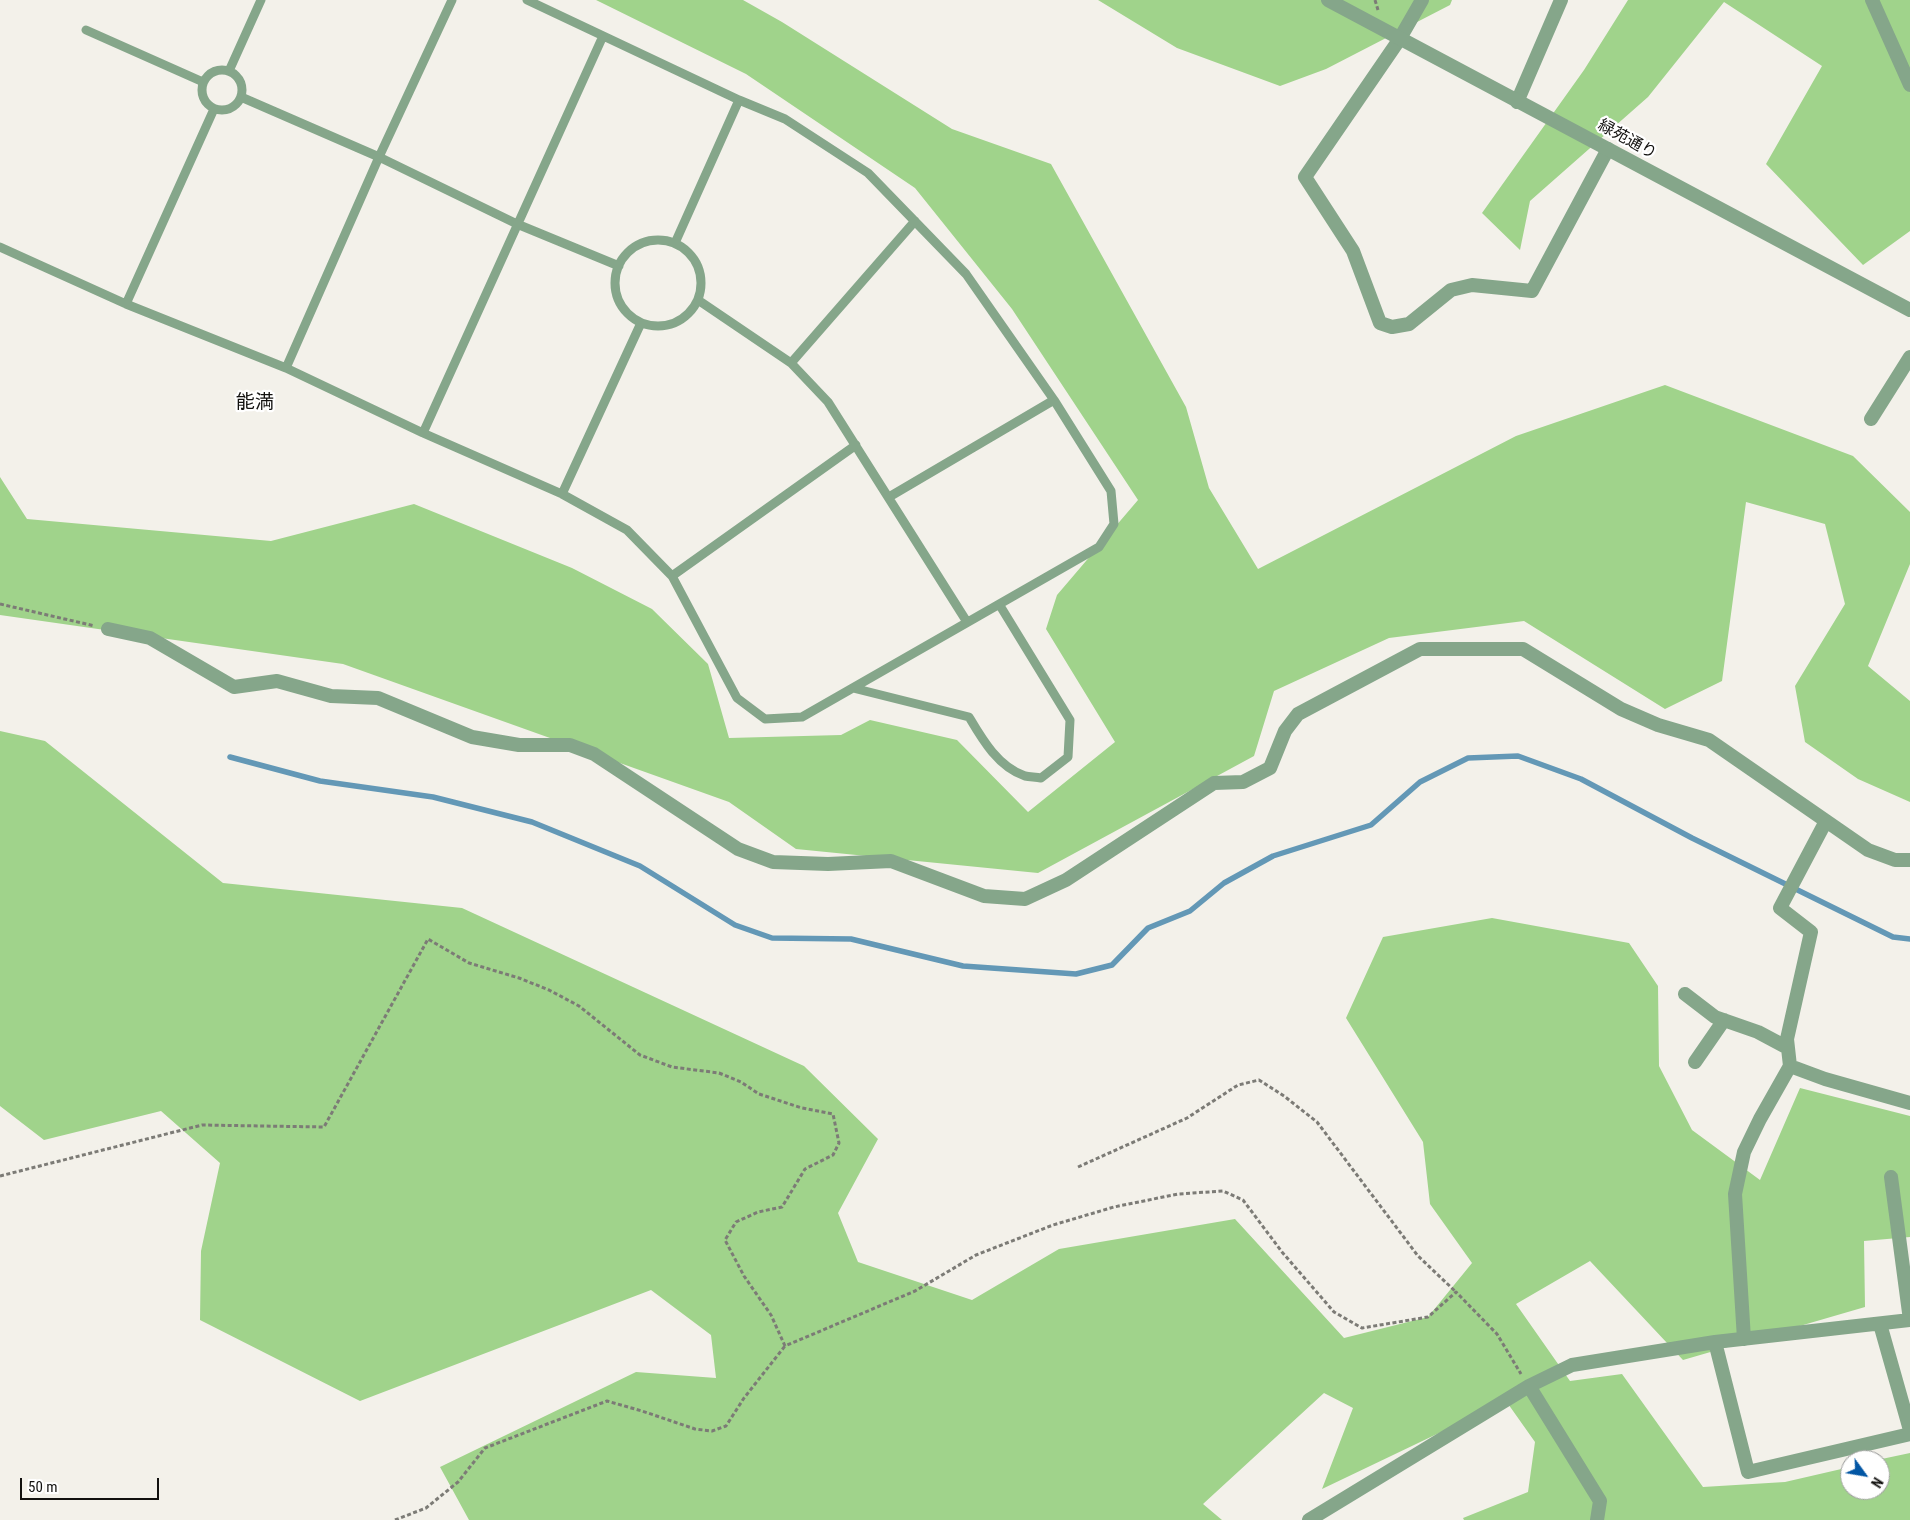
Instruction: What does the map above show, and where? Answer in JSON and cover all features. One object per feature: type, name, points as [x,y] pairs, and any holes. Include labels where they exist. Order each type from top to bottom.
[{"type":"street","name":"緑苑通り","points":[[1328,0],[1399,40],[1910,310]]},
{"type":"street","points":[[1422,0],[1399,40],[1305,177],[1353,251],[1380,323],[1392,328],[1409,324],[1451,290],[1472,285],[1532,291],[1608,149]]},
{"type":"street","points":[[1517,102],[1562,0]]},
{"type":"street","points":[[1872,0],[1910,85]]},
{"type":"street","points":[[1871,419],[1910,357]]},
{"type":"street","points":[[108,629],[150,638],[234,687],[277,681],[331,696],[378,698],[472,737],[519,745],[570,745],[594,754],[738,849],[773,862],[828,864],[891,861],[984,896],[1025,899],[1066,880],[1214,782],[1243,782],[1270,768],[1285,731],[1298,714],[1420,649],[1523,650],[1621,708],[1658,725],[1709,740],[1868,850],[1894,860],[1910,860]]},
{"type":"street","points":[[1744,1339],[1735,1194],[1744,1152],[1790,1066],[1787,1039],[1811,932],[1780,908],[1826,821]]},
{"type":"street","points":[[1685,994],[1715,1017],[1758,1032],[1788,1048]]},
{"type":"street","points":[[1696,1062],[1724,1020]]},
{"type":"street","points":[[1790,1066],[1825,1079],[1910,1103]]},
{"type":"street","points":[[1309,1520],[1529,1386],[1572,1365],[1714,1342],[1910,1320],[1891,1177]]},
{"type":"street","points":[[1880,1324],[1910,1430]]},
{"type":"street","points":[[1714,1342],[1748,1472],[1910,1434]]},
{"type":"street","points":[[1529,1386],[1600,1501],[1597,1520]]},
{"type":"lane","points":[[229,71],[261,0]]},
{"type":"lane","points":[[286,368],[379,157],[452,0]]},
{"type":"lane","points":[[0,247],[126,304],[286,368],[423,433],[562,494],[628,530],[672,576],[737,698],[765,718],[802,718],[1099,547],[1114,524],[1111,491],[1054,400],[966,274],[868,174],[785,119],[739,100],[527,0]]},
{"type":"lane","points":[[86,30],[203,82]]},
{"type":"lane","points":[[423,433],[603,36]]},
{"type":"lane","points":[[222,69],[229,71],[236,75],[241,82],[243,90],[241,97],[237,104],[230,109],[214,109],[203,98],[201,90],[203,82],[207,75],[214,71],[222,69]]},
{"type":"lane","points":[[241,97],[379,157],[517,224],[619,266]]},
{"type":"lane","points":[[675,243],[739,100]]},
{"type":"lane","points":[[126,304],[214,109]]},
{"type":"lane","points":[[790,363],[915,221]]},
{"type":"lane","points":[[659,240],[675,243],[689,253],[698,267],[702,283],[698,300],[689,314],[674,323],[658,326],[641,323],[628,314],[618,299],[615,283],[619,266],[628,252],[642,243],[659,240]]},
{"type":"lane","points":[[698,300],[790,363],[828,402],[967,622]]},
{"type":"lane","points":[[562,494],[641,323]]},
{"type":"lane","points":[[889,497],[1054,400]]},
{"type":"lane","points":[[672,576],[856,445]]},
{"type":"lane","points":[[853,688],[969,717],[984,743],[1009,768],[1025,776],[1040,778],[1068,758],[1070,720],[999,604]]},
{"type":"path","points":[[0,604],[108,629]]},
{"type":"path","points":[[0,1176],[202,1125],[324,1127],[428,939],[469,963],[519,978],[579,1006],[640,1055],[672,1067],[719,1073],[741,1082],[760,1094],[802,1108],[834,1114],[839,1143],[833,1155],[805,1169],[782,1207],[758,1212],[736,1222],[725,1240],[744,1276],[771,1315],[785,1346]]},
{"type":"path","points":[[1078,1167],[1187,1118],[1238,1085],[1259,1080],[1318,1122],[1418,1256],[1497,1334],[1529,1386]]},
{"type":"path","points":[[395,1520],[426,1508],[458,1482],[485,1448],[607,1401],[695,1429],[712,1431],[726,1426],[744,1398],[785,1346],[914,1291],[976,1255],[1053,1224],[1114,1207],[1178,1194],[1222,1191],[1243,1200],[1282,1252],[1334,1312],[1362,1328],[1428,1317],[1456,1292]]},
{"type":"green space","points":[[596,0],[743,0],[782,22],[952,129],[1051,164],[1186,407],[1209,488],[1258,569],[1516,436],[1665,385],[1853,456],[1910,512],[1910,564],[1868,666],[1910,701],[1910,802],[1858,779],[1805,742],[1795,686],[1845,604],[1825,524],[1746,502],[1722,681],[1665,709],[1524,621],[1389,638],[1274,691],[1254,756],[1038,873],[796,849],[729,802],[343,664],[0,615],[0,477],[27,519],[271,541],[414,504],[572,568],[652,609],[708,664],[729,738],[841,735],[870,720],[957,740],[1028,812],[1115,742],[1046,629],[1057,595],[1138,500],[1012,309],[915,188],[746,74]]},
{"type":"green space","points":[[1098,0],[1452,0],[1450,5],[1326,69],[1280,86],[1177,48]]},
{"type":"green space","points":[[1628,0],[1910,0],[1910,231],[1863,265],[1766,164],[1822,66],[1724,2],[1648,97],[1530,201],[1520,250],[1482,213],[1584,70]]},
{"type":"green space","points":[[0,731],[45,741],[223,883],[462,908],[804,1066],[878,1139],[838,1213],[858,1262],[972,1300],[1059,1249],[1235,1219],[1344,1338],[1428,1317],[1472,1263],[1430,1204],[1423,1142],[1346,1018],[1383,937],[1492,918],[1629,943],[1658,986],[1659,1066],[1692,1130],[1760,1180],[1800,1088],[1910,1116],[1910,1237],[1864,1241],[1865,1307],[1683,1360],[1590,1261],[1516,1304],[1570,1381],[1622,1374],[1703,1487],[1785,1482],[1840,1469],[1840,1500],[1890,1500],[1890,1457],[1910,1453],[1910,1520],[1464,1520],[1463,1518],[1528,1492],[1535,1442],[1506,1401],[1322,1489],[1353,1408],[1324,1393],[1203,1504],[1222,1520],[469,1520],[440,1467],[636,1372],[716,1378],[711,1335],[651,1290],[360,1401],[200,1320],[201,1251],[220,1163],[161,1111],[44,1140],[0,1106]]},
{"type":"waterway","points":[[230,757],[320,781],[433,797],[532,822],[640,866],[735,925],[772,938],[851,939],[963,966],[1076,974],[1112,965],[1148,928],[1190,911],[1224,883],[1273,856],[1371,825],[1420,782],[1468,758],[1518,756],[1581,779],[1692,838],[1893,937],[1910,939]]},
{"type":"district","name":"能満","points":[[255,403]]}]
